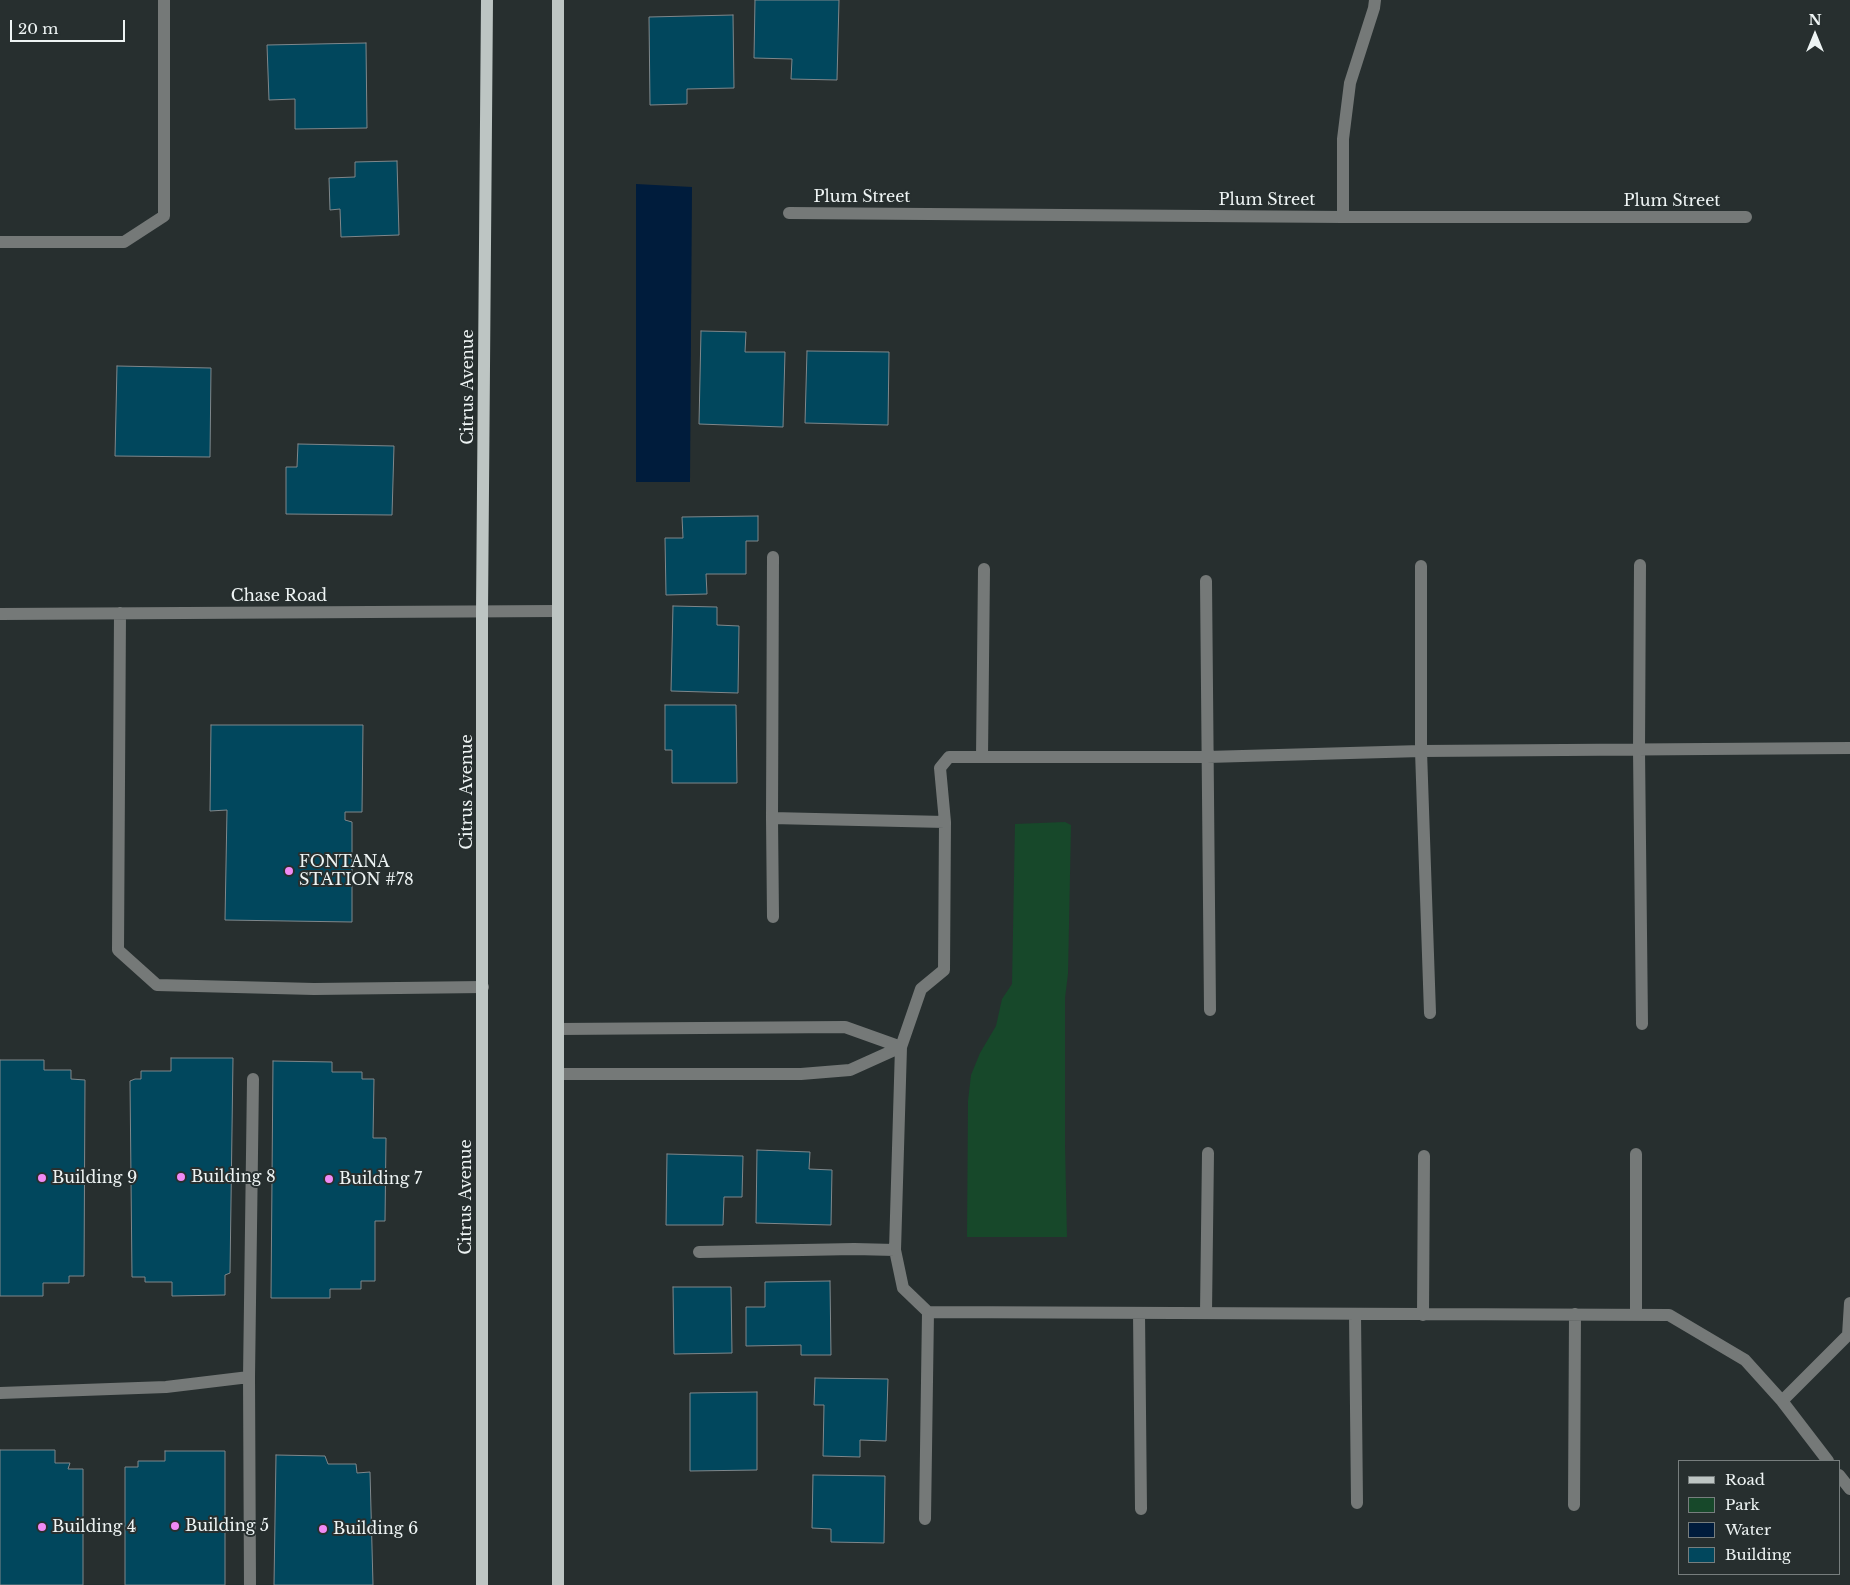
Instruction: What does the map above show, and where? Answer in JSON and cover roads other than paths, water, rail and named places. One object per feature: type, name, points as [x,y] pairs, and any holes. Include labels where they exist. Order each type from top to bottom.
[{"type":"main road","name":"Citrus Avenue","points":[[482,1585],[482,611],[487,0]]},
{"type":"main road","points":[[558,0],[558,1585]]},
{"type":"street","points":[[0,242],[124,242],[164,216],[164,0]]},
{"type":"street","points":[[1343,217],[1343,139],[1350,83],[1375,0]]},
{"type":"street","name":"Plum Street","points":[[789,213],[1343,217],[1746,217]]},
{"type":"street","points":[[773,557],[773,917]]},
{"type":"street","points":[[1640,565],[1639,750],[1642,1024]]},
{"type":"street","points":[[1420,566],[1421,751],[1430,1013]]},
{"type":"street","points":[[982,756],[984,568]]},
{"type":"street","points":[[1206,581],[1210,1010]]},
{"type":"street","name":"Chase Road","points":[[0,614],[557,611]]},
{"type":"street","points":[[120,613],[118,950],[157,986],[314,989],[483,987]]},
{"type":"street","points":[[1827,1460],[1782,1401],[1745,1360],[1670,1316],[928,1312],[903,1288],[894,1250],[901,1047],[921,989],[944,970],[945,822],[940,768],[949,757],[1207,756],[1421,751],[1850,748]]},
{"type":"street","points":[[772,818],[945,822]]},
{"type":"street","points":[[558,1029],[845,1027],[901,1047]]},
{"type":"street","points":[[559,1074],[802,1074],[850,1070],[901,1047]]},
{"type":"street","points":[[250,1585],[249,1377],[253,1079]]},
{"type":"street","points":[[1206,1312],[1208,1153]]},
{"type":"street","points":[[1636,1154],[1636,1315]]},
{"type":"street","points":[[1423,1315],[1424,1156]]},
{"type":"street","points":[[699,1252],[894,1250]]},
{"type":"street","points":[[1782,1401],[1848,1335],[1850,1302]]},
{"type":"street","points":[[925,1520],[928,1312]]},
{"type":"street","points":[[1139,1313],[1141,1509]]},
{"type":"street","points":[[1355,1314],[1357,1503]]},
{"type":"street","points":[[1574,1505],[1575,1314]]},
{"type":"street","points":[[0,1393],[166,1387],[249,1377]]},
{"type":"street","points":[[1840,1476],[1850,1489]]},
{"type":"water","points":[[636,184],[692,187],[690,482],[636,482]]},
{"type":"place","name":"FONTANA STATION #78","points":[[289,871]]},
{"type":"place","name":"Building 8","points":[[181,1177]]},
{"type":"place","name":"Building 9","points":[[42,1178]]},
{"type":"place","name":"Building 7","points":[[329,1179]]},
{"type":"place","name":"Building 5","points":[[175,1526]]},
{"type":"place","name":"Building 4","points":[[42,1527]]},
{"type":"place","name":"Building 6","points":[[323,1529]]}]
